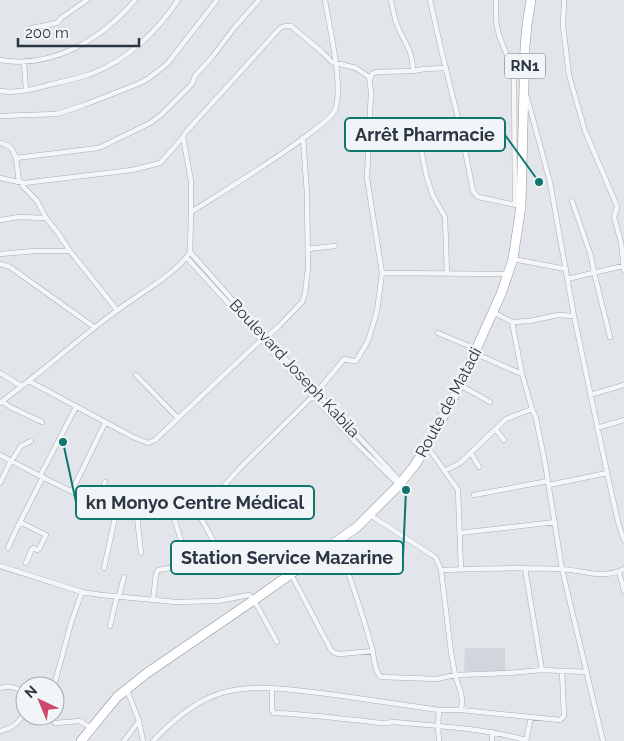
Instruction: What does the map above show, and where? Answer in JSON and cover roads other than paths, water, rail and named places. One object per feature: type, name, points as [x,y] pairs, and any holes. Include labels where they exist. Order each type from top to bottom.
[{"type":"highway","name":"Route de Matadi","points":[[81,741],[117,697],[146,673],[357,527],[400,483],[415,465],[427,446],[476,351],[508,274],[512,259],[518,205],[525,90],[525,46],[531,0]]},
{"type":"street","points":[[32,28],[58,22],[87,0]]},
{"type":"street","points":[[0,60],[24,62],[63,53],[101,33],[127,10],[135,0]]},
{"type":"street","points":[[0,91],[14,92],[26,90],[89,75],[131,52],[162,22],[178,0]]},
{"type":"street","points":[[0,116],[57,114],[138,84],[149,78],[166,64],[217,0]]},
{"type":"street","points":[[16,158],[98,148],[161,115],[192,84],[194,76],[214,56],[235,27],[259,0]]},
{"type":"street","points":[[192,212],[303,138],[328,119],[334,111],[338,98],[336,62],[325,0]]},
{"type":"street","points":[[391,0],[397,25],[410,49],[413,71]]},
{"type":"street","points":[[430,0],[461,130],[473,191],[478,196],[518,205],[514,76],[511,63],[498,31],[496,0]]},
{"type":"street","points":[[564,0],[563,26],[569,76],[585,130],[617,206],[614,216],[621,242],[624,268],[594,272],[567,279]]},
{"type":"street","points":[[0,178],[24,183],[111,174],[160,163],[280,28],[285,26],[290,26],[332,62],[356,68],[367,75],[370,80]]},
{"type":"street","points":[[24,62],[26,90]]},
{"type":"street","points":[[0,455],[116,513],[126,516],[173,515],[196,509],[223,488],[240,468],[315,394],[344,359],[356,361],[368,341],[378,311],[382,273],[367,178],[370,80],[372,74],[376,72],[446,68]]},
{"type":"street","points":[[525,90],[550,182],[590,395],[618,522],[624,540]]},
{"type":"street","points":[[369,122],[394,126],[416,135],[434,196],[445,217],[447,273]]},
{"type":"street","points":[[42,422],[1,402],[117,310],[170,273],[187,258],[190,252],[191,181],[183,137]]},
{"type":"street","points":[[29,381],[105,423],[148,444],[155,440],[302,302],[305,294],[308,268],[307,194],[303,138]]},
{"type":"street","points":[[0,143],[6,144],[12,149],[16,158],[19,182],[37,202],[70,251],[117,310]]},
{"type":"street","points":[[572,201],[591,256],[610,337]]},
{"type":"street","points":[[0,220],[19,217],[46,218]]},
{"type":"street","points":[[308,249],[335,246]]},
{"type":"street","points":[[70,251],[35,251],[3,254],[0,263],[10,267],[94,328]]},
{"type":"street","name":"Boulevard Joseph Kabila","points":[[190,252],[264,339]]},
{"type":"street","name":"Boulevard Joseph Kabila","points":[[187,258],[400,483]]},
{"type":"street","points":[[512,259],[566,269]]},
{"type":"street","points":[[382,273],[508,274]]},
{"type":"street","points":[[493,312],[512,322],[530,321],[558,315],[574,316]]},
{"type":"street","points":[[512,322],[522,374],[536,418],[549,483],[562,568],[603,741]]},
{"type":"street","points":[[438,332],[522,374]]},
{"type":"street","points":[[0,373],[21,386]]},
{"type":"street","points":[[136,375],[178,418]]},
{"type":"street","points":[[460,385],[490,402]]},
{"type":"street","points":[[590,395],[624,385]]},
{"type":"street","points":[[8,548],[76,407]]},
{"type":"street","points":[[444,471],[460,463],[471,454],[506,419],[532,409]]},
{"type":"street","points":[[597,428],[624,420]]},
{"type":"street","points":[[72,491],[105,423]]},
{"type":"street","points":[[496,430],[504,440]]},
{"type":"street","points":[[0,483],[21,446],[31,441]]},
{"type":"street","points":[[427,446],[456,487],[458,493],[461,570]]},
{"type":"street","points":[[471,454],[479,467]]},
{"type":"street","points":[[474,495],[607,473]]},
{"type":"street","points":[[96,503],[105,482]]},
{"type":"street","points":[[142,488],[147,516]]},
{"type":"street","points":[[196,509],[228,568]]},
{"type":"street","points":[[104,568],[116,513]]},
{"type":"street","points":[[173,515],[182,544]]},
{"type":"street","points":[[370,515],[434,556],[442,570],[451,652],[455,676],[461,693],[461,710]]},
{"type":"street","points":[[137,516],[141,552]]},
{"type":"street","points":[[20,522],[46,535],[39,549],[32,549],[26,563]]},
{"type":"street","points":[[460,533],[555,522]]},
{"type":"street","points":[[336,542],[373,651],[377,674],[381,677],[437,679],[542,670],[587,672]]},
{"type":"street","points":[[153,600],[156,571],[189,565]]},
{"type":"street","points":[[0,566],[82,592],[176,602],[208,602],[249,595],[254,600],[277,642]]},
{"type":"street","points":[[442,570],[505,567],[562,568],[608,575],[622,570],[624,590]]},
{"type":"street","points":[[526,568],[542,670]]},
{"type":"street","points":[[291,574],[331,650],[340,654],[373,651]]},
{"type":"street","points":[[110,626],[124,577]]},
{"type":"street","points":[[57,676],[71,623],[82,592]]},
{"type":"street","points":[[153,741],[186,711],[208,698],[224,692],[261,687],[297,690],[439,710],[461,710],[560,720],[564,716],[562,672]]},
{"type":"street","points":[[0,688],[8,686],[15,688]]},
{"type":"street","points":[[126,689],[139,721],[143,741]]},
{"type":"street","points":[[272,689],[272,710],[274,713],[303,714],[385,724],[392,722],[479,730],[501,733],[526,740],[530,717]]},
{"type":"street","points":[[439,710],[439,741]]},
{"type":"street","points":[[65,722],[80,721],[91,728]]},
{"type":"street","points":[[124,741],[139,721]]},
{"type":"street","points":[[0,731],[15,726]]},
{"type":"street","points":[[492,732],[492,741]]},
{"type":"place","name":"Arrêt Pharmacie","points":[[539,182]]},
{"type":"place","name":"kn Monyo Centre Médical","points":[[63,442]]},
{"type":"place","name":"Station Service Mazarine","points":[[406,490]]}]
